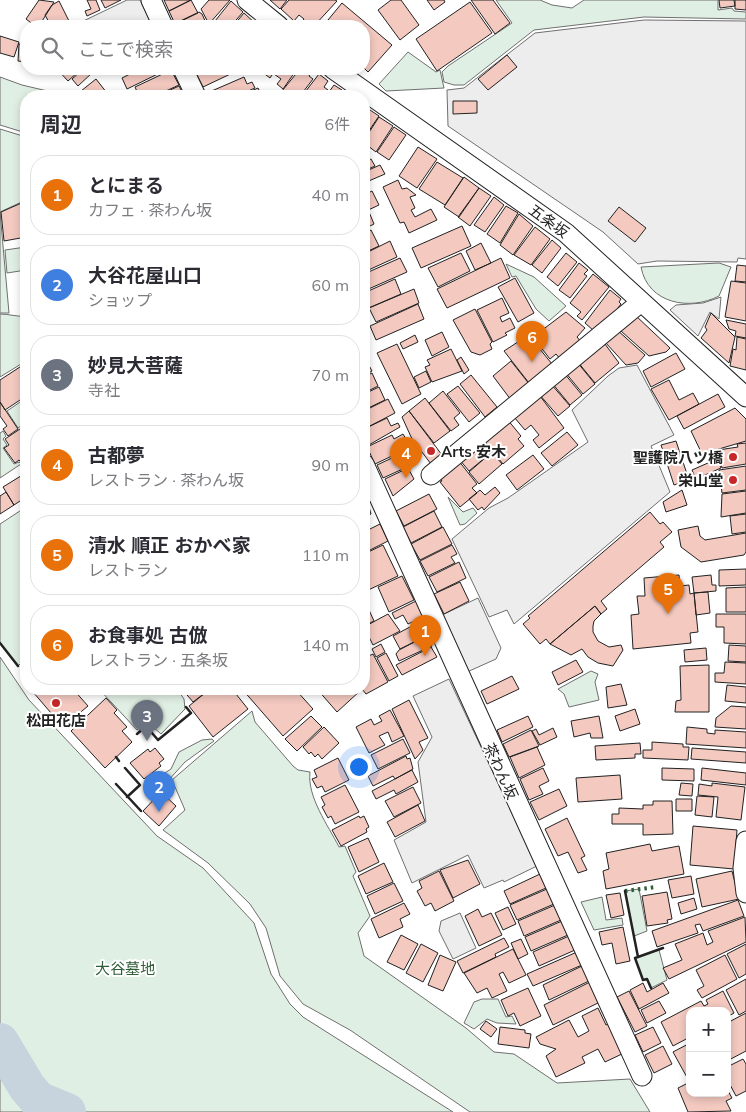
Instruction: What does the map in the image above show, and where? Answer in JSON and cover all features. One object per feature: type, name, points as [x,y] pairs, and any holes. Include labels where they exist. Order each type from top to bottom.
[{"type":"street","points":[[151,0],[161,20]]},
{"type":"street","points":[[247,0],[272,20]]},
{"type":"street","points":[[186,75],[193,90]]},
{"type":"street","name":"五条坂","points":[[342,75],[363,90]]},
{"type":"street","name":"五条坂","points":[[370,95],[566,233],[746,397]]},
{"type":"street","points":[[431,475],[641,302]]},
{"type":"street","name":"茶わん坂","points":[[370,477],[642,1076]]},
{"type":"street","points":[[746,841],[743,868],[746,893]]},
{"type":"green space","points":[[496,0],[540,0],[552,5],[572,8],[584,0],[718,0],[718,10],[732,8],[734,11],[746,12],[746,19],[644,17],[534,30],[464,85],[444,82],[442,72],[448,66],[512,23]]},
{"type":"green space","points":[[408,52],[436,72],[440,70],[444,88],[386,91],[379,84]]},
{"type":"green space","points":[[0,77],[43,90],[20,90],[20,131],[0,125]]},
{"type":"green space","points":[[0,129],[20,135],[20,203],[0,212]]},
{"type":"green space","points":[[0,212],[9,313],[0,313]]},
{"type":"green space","points":[[20,248],[20,271],[7,273],[5,250]]},
{"type":"green space","points":[[719,263],[731,267],[719,296],[708,301],[696,303],[672,301],[661,296],[652,289],[645,279],[641,267]]},
{"type":"green space","points":[[506,264],[534,277],[566,306],[549,321],[536,309],[516,276],[512,277]]},
{"type":"green space","points":[[0,314],[20,316],[20,365],[0,377]]},
{"type":"green space","points":[[20,402],[20,426],[18,428],[7,411]]},
{"type":"green space","points":[[3,431],[6,436],[3,439],[7,445],[3,448],[14,464],[19,462],[20,465],[0,478],[0,433]]},
{"type":"green space","points":[[448,497],[463,512],[473,508],[477,513],[465,524],[460,525]]},
{"type":"green space","points":[[20,511],[20,664],[18,666],[0,643],[0,524]]},
{"type":"green space","name":"大谷墓地","points":[[0,657],[20,687],[20,695],[26,695],[157,836],[203,868],[254,923],[271,974],[290,1004],[303,1017],[453,1112],[0,1112]]},
{"type":"green space","points":[[591,671],[598,674],[595,682],[599,700],[569,707],[564,694],[558,689]]},
{"type":"green space","points":[[105,695],[181,695],[184,699],[185,709],[161,734],[145,723],[137,730]]},
{"type":"green space","points":[[252,711],[255,722],[293,766],[298,770],[310,772],[312,791],[319,811],[339,847],[345,846],[356,872],[353,876],[370,916],[358,933],[364,956],[466,1028],[494,1052],[514,1054],[557,1083],[630,1079],[650,1112],[470,1112],[350,1030],[303,1004],[280,976],[266,928],[250,904],[208,863],[163,830],[185,810],[172,780]]},
{"type":"green space","points":[[212,739],[214,741],[185,762],[166,783],[161,785],[157,778],[171,769],[179,752],[202,740]]},
{"type":"green space","points":[[639,889],[647,931],[634,936],[625,891]]},
{"type":"green space","points":[[602,897],[606,920],[622,918],[623,925],[594,930],[581,902]]},
{"type":"green space","points":[[659,950],[667,980],[651,988],[647,979],[643,980],[635,958]]},
{"type":"green space","points":[[482,999],[498,999],[506,1017],[512,1016],[516,1024],[497,1023],[487,1019],[474,1029],[464,1023],[474,1002]]},
{"type":"shaded area","points":[[127,0],[140,0],[150,20],[85,20]]},
{"type":"shaded area","points":[[644,20],[746,21],[746,259],[738,258],[737,262],[657,261],[638,264],[603,232],[448,126],[447,90],[464,88],[535,33]]},
{"type":"shaded area","points":[[721,297],[719,319],[710,312],[698,336],[670,310],[676,305],[703,303]]},
{"type":"shaded area","points":[[637,365],[674,435],[651,446],[670,492],[514,624],[507,610],[489,617],[452,539],[489,508],[508,498],[588,442],[572,410],[619,368]]},
{"type":"shaded area","points":[[478,598],[501,648],[496,659],[467,672],[442,615]]},
{"type":"shaded area","points":[[449,679],[537,866],[504,882],[503,880],[484,888],[468,855],[412,883],[394,840],[426,822],[418,762],[432,737],[413,696]]},
{"type":"shaded area","points":[[460,913],[476,948],[453,959],[439,931],[441,921]]},
{"type":"building","points":[[39,0],[54,2],[43,20],[26,19]]},
{"type":"building","points":[[87,0],[96,0],[100,10],[87,16],[85,11],[91,9]]},
{"type":"building","points":[[101,0],[121,0],[105,8]]},
{"type":"building","points":[[164,0],[191,0],[169,11]]},
{"type":"building","points":[[191,0],[198,13],[183,20],[173,20],[169,11]]},
{"type":"building","points":[[209,0],[230,0],[212,20],[207,20],[201,9]]},
{"type":"building","points":[[270,0],[287,0],[280,9]]},
{"type":"building","points":[[289,0],[337,1],[320,20],[303,20],[299,15],[293,20],[281,9]]},
{"type":"building","points":[[391,0],[401,0],[419,25],[400,40],[378,10]]},
{"type":"building","points":[[427,0],[444,0],[445,2],[434,10]]},
{"type":"building","points":[[471,0],[493,0],[510,23],[495,34]]},
{"type":"building","points":[[719,0],[734,0],[735,6],[720,8]]},
{"type":"building","points":[[735,0],[746,0],[746,10],[735,9]]},
{"type":"building","points":[[59,1],[68,20],[48,20],[45,15],[52,5]]},
{"type":"building","points":[[231,1],[243,12],[236,20],[216,20]]},
{"type":"building","points":[[470,2],[492,33],[437,71],[416,39]]},
{"type":"building","points":[[342,3],[362,20],[328,20]]},
{"type":"building","points":[[199,12],[205,20],[182,20]]},
{"type":"building","points":[[244,13],[252,20],[238,20]]},
{"type":"building","points":[[370,27],[392,45],[370,70]]},
{"type":"building","points":[[0,36],[19,42],[14,57],[0,53]]},
{"type":"building","points":[[19,44],[20,61],[18,61]]},
{"type":"building","points":[[507,55],[517,67],[488,90],[478,79]]},
{"type":"building","points":[[62,75],[75,75],[68,81]]},
{"type":"building","points":[[76,75],[90,75],[78,86],[72,79]]},
{"type":"building","points":[[128,75],[156,75],[127,89],[122,78]]},
{"type":"building","points":[[160,75],[174,75],[179,85],[168,90],[136,90],[135,87]]},
{"type":"building","points":[[197,75],[228,75],[203,87]]},
{"type":"building","points":[[275,75],[293,75],[283,89],[277,84],[281,79]]},
{"type":"building","points":[[295,75],[310,75],[313,79],[305,90],[283,90]]},
{"type":"building","points":[[318,75],[328,81],[324,87],[328,90],[307,90]]},
{"type":"building","points":[[244,77],[247,84],[252,82],[255,88],[250,90],[214,90]]},
{"type":"building","points":[[96,79],[105,90],[82,90]]},
{"type":"building","points":[[334,85],[342,90],[330,90]]},
{"type":"building","points":[[179,86],[181,90],[170,90]]},
{"type":"building","points":[[453,101],[477,101],[477,113],[453,114]]},
{"type":"building","points":[[370,110],[379,116],[370,129]]},
{"type":"building","points":[[379,117],[393,126],[376,152],[370,148],[370,131]]},
{"type":"building","points":[[394,127],[406,135],[389,160],[377,152]]},
{"type":"building","points":[[418,147],[437,159],[417,188],[399,176]]},
{"type":"building","points":[[370,159],[375,166],[370,168]]},
{"type":"building","points":[[437,162],[463,178],[445,205],[419,189]]},
{"type":"building","points":[[380,165],[385,174],[370,180],[370,169]]},
{"type":"building","points":[[464,177],[479,188],[459,217],[444,207]]},
{"type":"building","points":[[398,180],[402,189],[407,188],[416,195],[410,197],[415,208],[411,210],[415,217],[431,209],[437,220],[409,233],[404,222],[400,223],[383,187]]},
{"type":"building","points":[[479,188],[491,196],[470,226],[458,217]]},
{"type":"building","points":[[372,191],[379,205],[370,209],[370,192]]},
{"type":"building","points":[[494,197],[504,205],[485,232],[474,225]]},
{"type":"building","points":[[20,204],[20,238],[4,241],[1,212]]},
{"type":"building","points":[[506,206],[518,213],[500,243],[487,234]]},
{"type":"building","points":[[619,207],[646,228],[635,242],[608,221]]},
{"type":"building","points":[[370,214],[374,224],[370,226]]},
{"type":"building","points":[[519,214],[533,226],[513,255],[500,245]]},
{"type":"building","points":[[462,226],[471,246],[421,268],[412,248]]},
{"type":"building","points":[[535,227],[550,239],[531,265],[514,255]]},
{"type":"building","points":[[370,230],[379,246],[370,250]]},
{"type":"building","points":[[552,240],[561,248],[542,273],[532,265]]},
{"type":"building","points":[[390,241],[397,257],[370,269],[370,251]]},
{"type":"building","points":[[481,243],[491,263],[475,270],[466,251]]},
{"type":"building","points":[[461,253],[470,271],[438,287],[428,268]]},
{"type":"building","points":[[566,253],[577,262],[558,286],[547,277]]},
{"type":"building","points":[[400,258],[407,272],[370,288],[370,271]]},
{"type":"building","points":[[501,258],[510,278],[447,308],[437,289]]},
{"type":"building","points":[[579,263],[588,270],[584,274],[587,276],[570,298],[559,290]]},
{"type":"building","points":[[737,265],[746,266],[746,282],[735,281]]},
{"type":"building","points":[[593,274],[609,287],[582,320],[577,316],[581,312],[570,303]]},
{"type":"building","points":[[515,278],[534,313],[518,322],[498,287]]},
{"type":"building","points":[[395,279],[401,294],[370,307],[370,290]]},
{"type":"building","points":[[731,281],[746,283],[746,321],[725,317]]},
{"type":"building","points":[[414,289],[419,303],[376,322],[370,308]]},
{"type":"building","points":[[610,290],[621,299],[619,302],[621,304],[611,317],[594,331],[585,323]]},
{"type":"building","points":[[502,298],[509,313],[500,317],[502,322],[510,318],[515,328],[505,333],[507,335],[493,342],[477,310]]},
{"type":"building","points":[[418,304],[424,319],[376,340],[370,326]]},
{"type":"building","points":[[475,309],[492,342],[490,344],[492,349],[480,355],[471,352],[453,320]]},
{"type":"building","points":[[566,312],[585,328],[577,337],[582,343],[561,360],[556,354],[550,359],[535,340],[539,337],[537,334]]},
{"type":"building","points":[[711,313],[735,337],[729,363],[701,338],[707,330],[705,327]]},
{"type":"building","points":[[635,315],[670,348],[666,352],[649,356],[621,331]]},
{"type":"building","points":[[726,320],[746,324],[746,338],[735,336],[736,331],[729,329]]},
{"type":"building","points":[[616,329],[645,355],[638,363],[626,365],[605,342]]},
{"type":"building","points":[[442,332],[449,347],[432,356],[425,340]]},
{"type":"building","points":[[415,335],[418,342],[403,349],[400,343]]},
{"type":"building","points":[[737,337],[746,339],[746,370],[730,366],[733,349],[736,350]]},
{"type":"building","points":[[524,338],[526,341],[524,342],[533,353],[539,348],[552,364],[529,383],[504,351]]},
{"type":"building","points":[[602,340],[619,363],[595,383],[577,361]]},
{"type":"building","points":[[397,344],[421,394],[402,404],[377,353]]},
{"type":"building","points":[[451,349],[462,371],[432,382],[425,367],[430,365],[427,360]]},
{"type":"building","points":[[676,353],[685,369],[651,387],[643,371]]},
{"type":"building","points":[[461,357],[469,370],[464,374],[457,360]]},
{"type":"building","points":[[511,361],[530,385],[511,400],[493,376]]},
{"type":"building","points":[[577,362],[595,384],[583,394],[565,372]]},
{"type":"building","points":[[20,367],[20,400],[5,410],[0,402],[0,380]]},
{"type":"building","points":[[426,371],[431,382],[419,388],[414,377]]},
{"type":"building","points":[[372,373],[378,386],[370,390],[370,374]]},
{"type":"building","points":[[564,373],[582,395],[570,405],[552,383]]},
{"type":"building","points":[[471,375],[497,407],[485,417],[460,384]]},
{"type":"building","points":[[669,380],[679,400],[693,393],[699,404],[669,420],[651,389]]},
{"type":"building","points":[[551,384],[570,406],[558,416],[539,394]]},
{"type":"building","points":[[458,386],[480,413],[469,422],[447,394]]},
{"type":"building","points":[[379,387],[385,400],[370,407],[370,391]]},
{"type":"building","points":[[443,391],[460,413],[454,418],[459,425],[451,431],[429,403]]},
{"type":"building","points":[[718,394],[725,407],[684,429],[677,416]]},
{"type":"building","points":[[540,396],[564,428],[539,448],[533,440],[539,435],[531,425],[525,430],[514,417]]},
{"type":"building","points":[[425,398],[450,431],[434,443],[409,411]]},
{"type":"building","points":[[388,399],[395,413],[370,426],[370,408]]},
{"type":"building","points":[[0,402],[18,429],[8,436],[3,429],[7,426],[0,416]]},
{"type":"building","points":[[735,408],[746,419],[746,441],[702,454],[691,431]]},
{"type":"building","points":[[409,411],[442,455],[431,464],[412,439],[402,417]]},
{"type":"building","points":[[387,418],[391,426],[398,423],[400,427],[370,444],[370,426]]},
{"type":"building","points":[[507,419],[521,436],[518,439],[524,446],[503,464],[483,439]]},
{"type":"building","points":[[20,429],[20,461],[19,460],[15,463],[4,448],[9,445],[5,439]]},
{"type":"building","points":[[567,432],[578,445],[552,466],[541,453]]},
{"type":"building","points":[[403,434],[411,447],[375,464],[370,453],[370,446],[392,435],[394,439]]},
{"type":"building","points":[[482,440],[492,452],[469,471],[459,459]]},
{"type":"building","points":[[676,441],[689,480],[674,485],[661,445]]},
{"type":"building","name":"聖護院八ツ橋","points":[[746,443],[746,464],[722,468],[718,450],[738,447],[737,444]]},
{"type":"building","points":[[409,450],[412,451],[418,462],[383,478],[377,465]]},
{"type":"building","points":[[492,452],[502,464],[479,484],[469,472]]},
{"type":"building","points":[[533,455],[544,469],[517,490],[506,475]]},
{"type":"building","points":[[717,459],[721,468],[696,479],[692,470]]},
{"type":"building","points":[[458,460],[477,484],[472,488],[477,493],[460,507],[440,482],[442,481],[439,477]]},
{"type":"building","name":"栄山堂","points":[[746,466],[746,490],[722,493],[719,470]]},
{"type":"building","points":[[408,468],[414,479],[393,496],[385,479]]},
{"type":"building","points":[[20,476],[20,501],[14,505],[3,487]]},
{"type":"building","points":[[495,487],[500,493],[484,510],[482,507],[478,510],[469,499],[480,490],[485,495]]},
{"type":"building","points":[[682,490],[687,505],[666,512],[663,502]]},
{"type":"building","points":[[746,491],[746,513],[721,517],[722,494]]},
{"type":"building","points":[[6,492],[14,505],[0,514],[0,496]]},
{"type":"building","points":[[429,494],[437,509],[404,526],[396,511]]},
{"type":"building","points":[[434,511],[442,527],[411,543],[403,527]]},
{"type":"building","points":[[650,512],[660,524],[663,522],[672,532],[660,542],[664,547],[601,601],[607,609],[601,614],[595,606],[550,644],[546,639],[540,644],[523,624],[530,618],[528,616]]},
{"type":"building","points":[[746,514],[746,532],[732,534],[730,516]]},
{"type":"building","points":[[380,524],[388,541],[370,550],[370,529]]},
{"type":"building","points":[[698,526],[700,536],[705,540],[746,533],[746,552],[744,555],[701,562],[681,547],[678,530]]},
{"type":"building","points":[[443,527],[452,544],[420,560],[411,544]]},
{"type":"building","points":[[383,545],[398,576],[370,589],[370,551]]},
{"type":"building","points":[[452,545],[457,554],[451,557],[455,563],[428,576],[420,561]]},
{"type":"building","points":[[459,562],[466,578],[437,592],[429,577]]},
{"type":"building","points":[[746,569],[746,585],[719,586],[719,570]]},
{"type":"building","points":[[679,575],[680,586],[689,585],[690,594],[694,593],[698,632],[690,633],[691,643],[633,649],[631,615],[639,614],[637,596],[645,596],[644,578]]},
{"type":"building","points":[[711,575],[712,585],[716,585],[716,591],[694,593],[692,577]]},
{"type":"building","points":[[402,576],[414,600],[389,612],[378,587]]},
{"type":"building","points":[[460,582],[469,601],[444,614],[434,594]]},
{"type":"building","points":[[746,587],[746,612],[726,612],[726,588]]},
{"type":"building","points":[[708,592],[710,613],[696,615],[694,593]]},
{"type":"building","points":[[416,601],[423,617],[408,624],[403,615],[395,619],[392,613]]},
{"type":"building","points":[[595,606],[601,614],[594,621],[593,626],[593,632],[598,641],[609,647],[621,645],[623,650],[613,666],[598,663],[588,657],[582,649],[571,655],[550,644]]},
{"type":"building","points":[[370,612],[374,621],[370,623]]},
{"type":"building","points":[[388,614],[400,631],[373,645],[370,639],[370,624]]},
{"type":"building","points":[[716,614],[746,614],[746,644],[724,643],[724,627],[716,627]]},
{"type":"building","points":[[423,620],[430,634],[400,649],[393,636]]},
{"type":"building","points":[[426,636],[432,646],[399,661],[396,654],[399,650]]},
{"type":"building","points":[[381,644],[385,652],[376,657],[372,649]]},
{"type":"building","points":[[729,645],[746,646],[746,662],[728,661]]},
{"type":"building","points":[[431,647],[437,657],[402,675],[396,665]]},
{"type":"building","points":[[706,648],[707,660],[685,662],[684,650]]},
{"type":"building","points":[[386,653],[398,676],[389,681],[377,658]]},
{"type":"building","points":[[373,654],[388,682],[370,692],[370,655]]},
{"type":"building","points":[[576,660],[583,672],[558,685],[552,672]]},
{"type":"building","points":[[725,662],[746,663],[746,684],[715,682],[715,673],[724,673]]},
{"type":"building","points":[[709,665],[709,712],[675,712],[676,701],[681,700],[680,666]]},
{"type":"building","points":[[512,676],[519,689],[487,704],[481,691]]},
{"type":"building","points":[[621,684],[627,705],[608,708],[606,687]]},
{"type":"building","points":[[727,685],[746,687],[746,703],[725,701]]},
{"type":"building","points":[[36,695],[78,695],[88,706],[63,727]]},
{"type":"building","points":[[187,695],[202,695],[193,702]]},
{"type":"building","points":[[203,695],[237,695],[248,709],[213,737],[189,706]]},
{"type":"building","points":[[247,695],[300,695],[313,709],[283,736]]},
{"type":"building","points":[[322,695],[356,695],[337,712]]},
{"type":"building","points":[[106,698],[117,710],[114,713],[127,727],[122,731],[132,742],[105,768],[71,731]]},
{"type":"building","points":[[409,700],[428,738],[419,742],[423,750],[415,759],[392,709]]},
{"type":"building","points":[[731,706],[746,707],[746,729],[715,727],[716,718]]},
{"type":"building","points":[[635,709],[640,724],[620,731],[615,716]]},
{"type":"building","points":[[390,710],[404,736],[392,742],[388,732],[379,736],[385,745],[369,753],[356,727],[371,719],[374,725],[382,721],[379,716]]},
{"type":"building","points":[[311,716],[322,727],[297,751],[285,739]]},
{"type":"building","points":[[528,716],[533,727],[502,742],[497,730]]},
{"type":"building","points":[[599,716],[603,738],[591,738],[590,733],[574,737],[571,721]]},
{"type":"building","points":[[324,727],[339,743],[322,759],[318,754],[315,757],[311,752],[309,754],[303,747]]},
{"type":"building","points":[[687,727],[707,729],[707,733],[715,734],[715,730],[746,732],[746,748],[686,744]]},
{"type":"building","points":[[553,728],[557,737],[540,745],[532,731],[536,729],[539,735]]},
{"type":"building","points":[[531,730],[539,746],[509,757],[503,744]]},
{"type":"building","points":[[403,739],[410,753],[378,769],[371,755]]},
{"type":"building","points":[[652,742],[683,744],[683,747],[689,747],[688,760],[643,758],[643,750],[652,750]]},
{"type":"building","points":[[640,743],[641,754],[635,754],[635,758],[596,760],[595,746]]},
{"type":"building","points":[[537,747],[545,765],[519,778],[510,757]]},
{"type":"building","points":[[155,748],[164,759],[159,763],[161,766],[144,779],[130,763],[148,749],[150,752]]},
{"type":"building","points":[[692,748],[746,752],[746,763],[691,759]]},
{"type":"building","points":[[406,756],[407,759],[410,758],[413,769],[395,779],[393,776],[373,786],[368,776]]},
{"type":"building","points":[[338,758],[349,780],[325,792],[322,786],[317,788],[312,779],[317,777],[314,770]]},
{"type":"building","points":[[543,768],[549,781],[539,786],[543,794],[529,800],[520,779]]},
{"type":"building","points":[[662,768],[694,769],[694,781],[662,780]]},
{"type":"building","points":[[702,768],[746,773],[746,785],[701,780]]},
{"type":"building","points":[[412,770],[418,782],[396,794],[394,790],[376,799],[372,791]]},
{"type":"building","points":[[620,775],[622,799],[578,802],[576,778]]},
{"type":"building","points":[[681,783],[693,784],[692,796],[679,795]]},
{"type":"building","points":[[712,783],[745,787],[741,820],[716,817],[718,797],[698,795],[699,784],[712,786]]},
{"type":"building","points":[[345,785],[359,812],[335,824],[331,816],[328,818],[322,807],[325,805],[321,797]]},
{"type":"building","points":[[413,787],[421,803],[394,817],[385,801]]},
{"type":"building","points":[[559,789],[567,806],[539,820],[530,802]]},
{"type":"building","points":[[161,792],[176,806],[159,826],[143,811]]},
{"type":"building","points":[[697,796],[714,797],[712,817],[695,815]]},
{"type":"building","points":[[676,799],[692,799],[692,811],[676,811]]},
{"type":"building","points":[[653,801],[672,801],[673,834],[643,835],[643,824],[612,824],[612,814],[619,814],[619,808],[643,809],[643,805],[653,805]]},
{"type":"building","points":[[418,805],[425,821],[395,837],[387,822]]},
{"type":"building","points":[[359,816],[360,818],[364,816],[369,827],[366,829],[367,832],[341,846],[332,830]]},
{"type":"building","points":[[567,818],[585,856],[581,858],[587,870],[578,873],[568,852],[558,856],[545,829]]},
{"type":"building","points":[[693,826],[737,830],[734,869],[690,865]]},
{"type":"building","points":[[368,838],[379,862],[359,872],[348,847]]},
{"type":"building","points":[[650,844],[652,851],[679,846],[684,874],[606,889],[603,871],[609,869],[606,853]]},
{"type":"building","points":[[468,860],[480,884],[453,898],[440,870]]},
{"type":"building","points":[[384,863],[393,882],[366,894],[358,876]]},
{"type":"building","points":[[439,871],[454,901],[435,911],[431,903],[425,906],[417,891],[422,888],[419,881]]},
{"type":"building","points":[[732,871],[739,899],[702,907],[696,879]]},
{"type":"building","points":[[540,874],[546,888],[510,904],[504,891]]},
{"type":"building","points":[[691,876],[694,894],[672,898],[668,880]]},
{"type":"building","points":[[394,883],[403,901],[375,914],[367,896]]},
{"type":"building","points":[[547,889],[554,904],[517,920],[510,905]]},
{"type":"building","points":[[667,892],[672,919],[667,920],[668,923],[647,926],[642,896]]},
{"type":"building","points":[[620,893],[624,915],[611,918],[606,895]]},
{"type":"building","points":[[694,898],[697,909],[681,914],[678,903]]},
{"type":"building","points":[[738,900],[744,916],[703,931],[700,924],[695,925],[698,933],[657,947],[652,931]]},
{"type":"building","points":[[404,903],[410,914],[400,919],[403,927],[379,938],[371,919]]},
{"type":"building","points":[[555,905],[561,920],[524,936],[518,921]]},
{"type":"building","points":[[508,907],[516,924],[503,930],[495,913]]},
{"type":"building","points":[[478,909],[482,917],[491,913],[502,935],[479,946],[465,916]]},
{"type":"building","points":[[745,917],[746,942],[669,979],[663,968],[682,960],[675,944],[703,933],[707,945],[713,942],[708,931]]},
{"type":"building","points":[[562,921],[568,935],[531,951],[525,937]]},
{"type":"building","points":[[623,927],[630,961],[616,964],[612,943],[602,945],[599,932]]},
{"type":"building","points":[[401,935],[418,944],[404,970],[387,962]]},
{"type":"building","points":[[569,936],[575,950],[539,966],[533,952]]},
{"type":"building","points":[[504,938],[509,947],[495,954],[496,957],[463,973],[457,961]]},
{"type":"building","points":[[521,939],[528,954],[518,959],[511,943]]},
{"type":"building","points":[[421,944],[438,953],[423,982],[406,973]]},
{"type":"building","points":[[746,944],[746,974],[739,978],[727,954]]},
{"type":"building","points":[[513,949],[526,975],[509,983],[503,972],[499,974],[507,991],[492,998],[487,988],[477,993],[464,973]]},
{"type":"building","points":[[577,952],[582,965],[533,986],[527,974]]},
{"type":"building","points":[[440,955],[456,962],[443,991],[428,985]]},
{"type":"building","points":[[725,955],[737,979],[702,998],[697,990],[704,986],[696,970]]},
{"type":"building","points":[[582,966],[589,981],[549,1000],[543,985]]},
{"type":"building","points":[[746,979],[746,1011],[739,1015],[726,990]]},
{"type":"building","points":[[590,982],[600,1002],[553,1025],[544,1005]]},
{"type":"building","points":[[643,983],[647,992],[663,983],[669,993],[639,1009],[630,990]]},
{"type":"building","points":[[528,988],[541,1016],[520,1026],[514,1013],[508,1016],[501,1000]]},
{"type":"building","points":[[629,991],[647,1026],[635,1032],[617,997]]},
{"type":"building","points":[[723,991],[731,1007],[690,1007],[701,1001],[704,1006],[708,1004],[706,1000]]},
{"type":"building","points":[[659,1001],[666,1013],[647,1023],[641,1010]]},
{"type":"building","points":[[598,1008],[606,1025],[609,1024],[624,1053],[605,1062],[598,1049],[582,1057],[585,1063],[556,1077],[546,1056],[556,1049],[540,1044],[536,1037],[569,1020],[578,1037],[589,1031],[582,1016]]},
{"type":"building","points":[[686,1009],[686,1039],[673,1046],[661,1022]]},
{"type":"building","points":[[746,1013],[746,1051],[731,1059],[731,1052],[731,1021]]},
{"type":"building","points":[[486,1021],[497,1029],[491,1037],[480,1029]]},
{"type":"building","points":[[500,1027],[525,1030],[525,1033],[531,1034],[529,1048],[498,1044]]},
{"type":"building","points":[[653,1027],[661,1043],[643,1052],[635,1035]]},
{"type":"building","points":[[686,1045],[686,1076],[673,1052]]},
{"type":"building","points":[[663,1046],[672,1064],[654,1073],[645,1055]]},
{"type":"building","points":[[743,1059],[746,1064],[746,1091],[736,1096],[731,1087],[731,1065]]},
{"type":"building","points":[[686,1084],[686,1097],[731,1096],[732,1098],[726,1101],[731,1111],[688,1112],[678,1088]]},
{"type":"waterway","points":[[0,1042],[27,1087],[38,1100],[67,1112]]},
{"type":"hedge","points":[[625,891],[656,887]]},
{"type":"wall","points":[[0,643],[18,666]]},
{"type":"wall","points":[[137,734],[146,726],[158,740],[191,713],[186,707]]},
{"type":"wall","points":[[116,757],[119,761]]},
{"type":"wall","points":[[125,768],[140,785],[127,797]]},
{"type":"wall","points":[[116,784],[141,811]]},
{"type":"wall","points":[[625,891],[638,957],[663,948]]},
{"type":"wall","points":[[638,957],[635,958],[643,980],[647,979],[651,988]]},
{"type":"place","name":"お食事処 古倣","points":[[532,362]]},
{"type":"place","name":"Arts 安木","points":[[431,451]]},
{"type":"place","name":"聖護院八ツ橋","points":[[733,457]]},
{"type":"place","name":"古都夢","points":[[406,478]]},
{"type":"place","name":"栄山堂","points":[[733,480]]},
{"type":"place","name":"清水 順正 おかべ家","points":[[668,614]]},
{"type":"place","name":"とにまる","points":[[425,656]]},
{"type":"place","name":"松田花店","points":[[56,703]]},
{"type":"place","name":"妙見大菩薩","points":[[147,741]]},
{"type":"place","name":"大谷花屋山口","points":[[159,812]]}]
